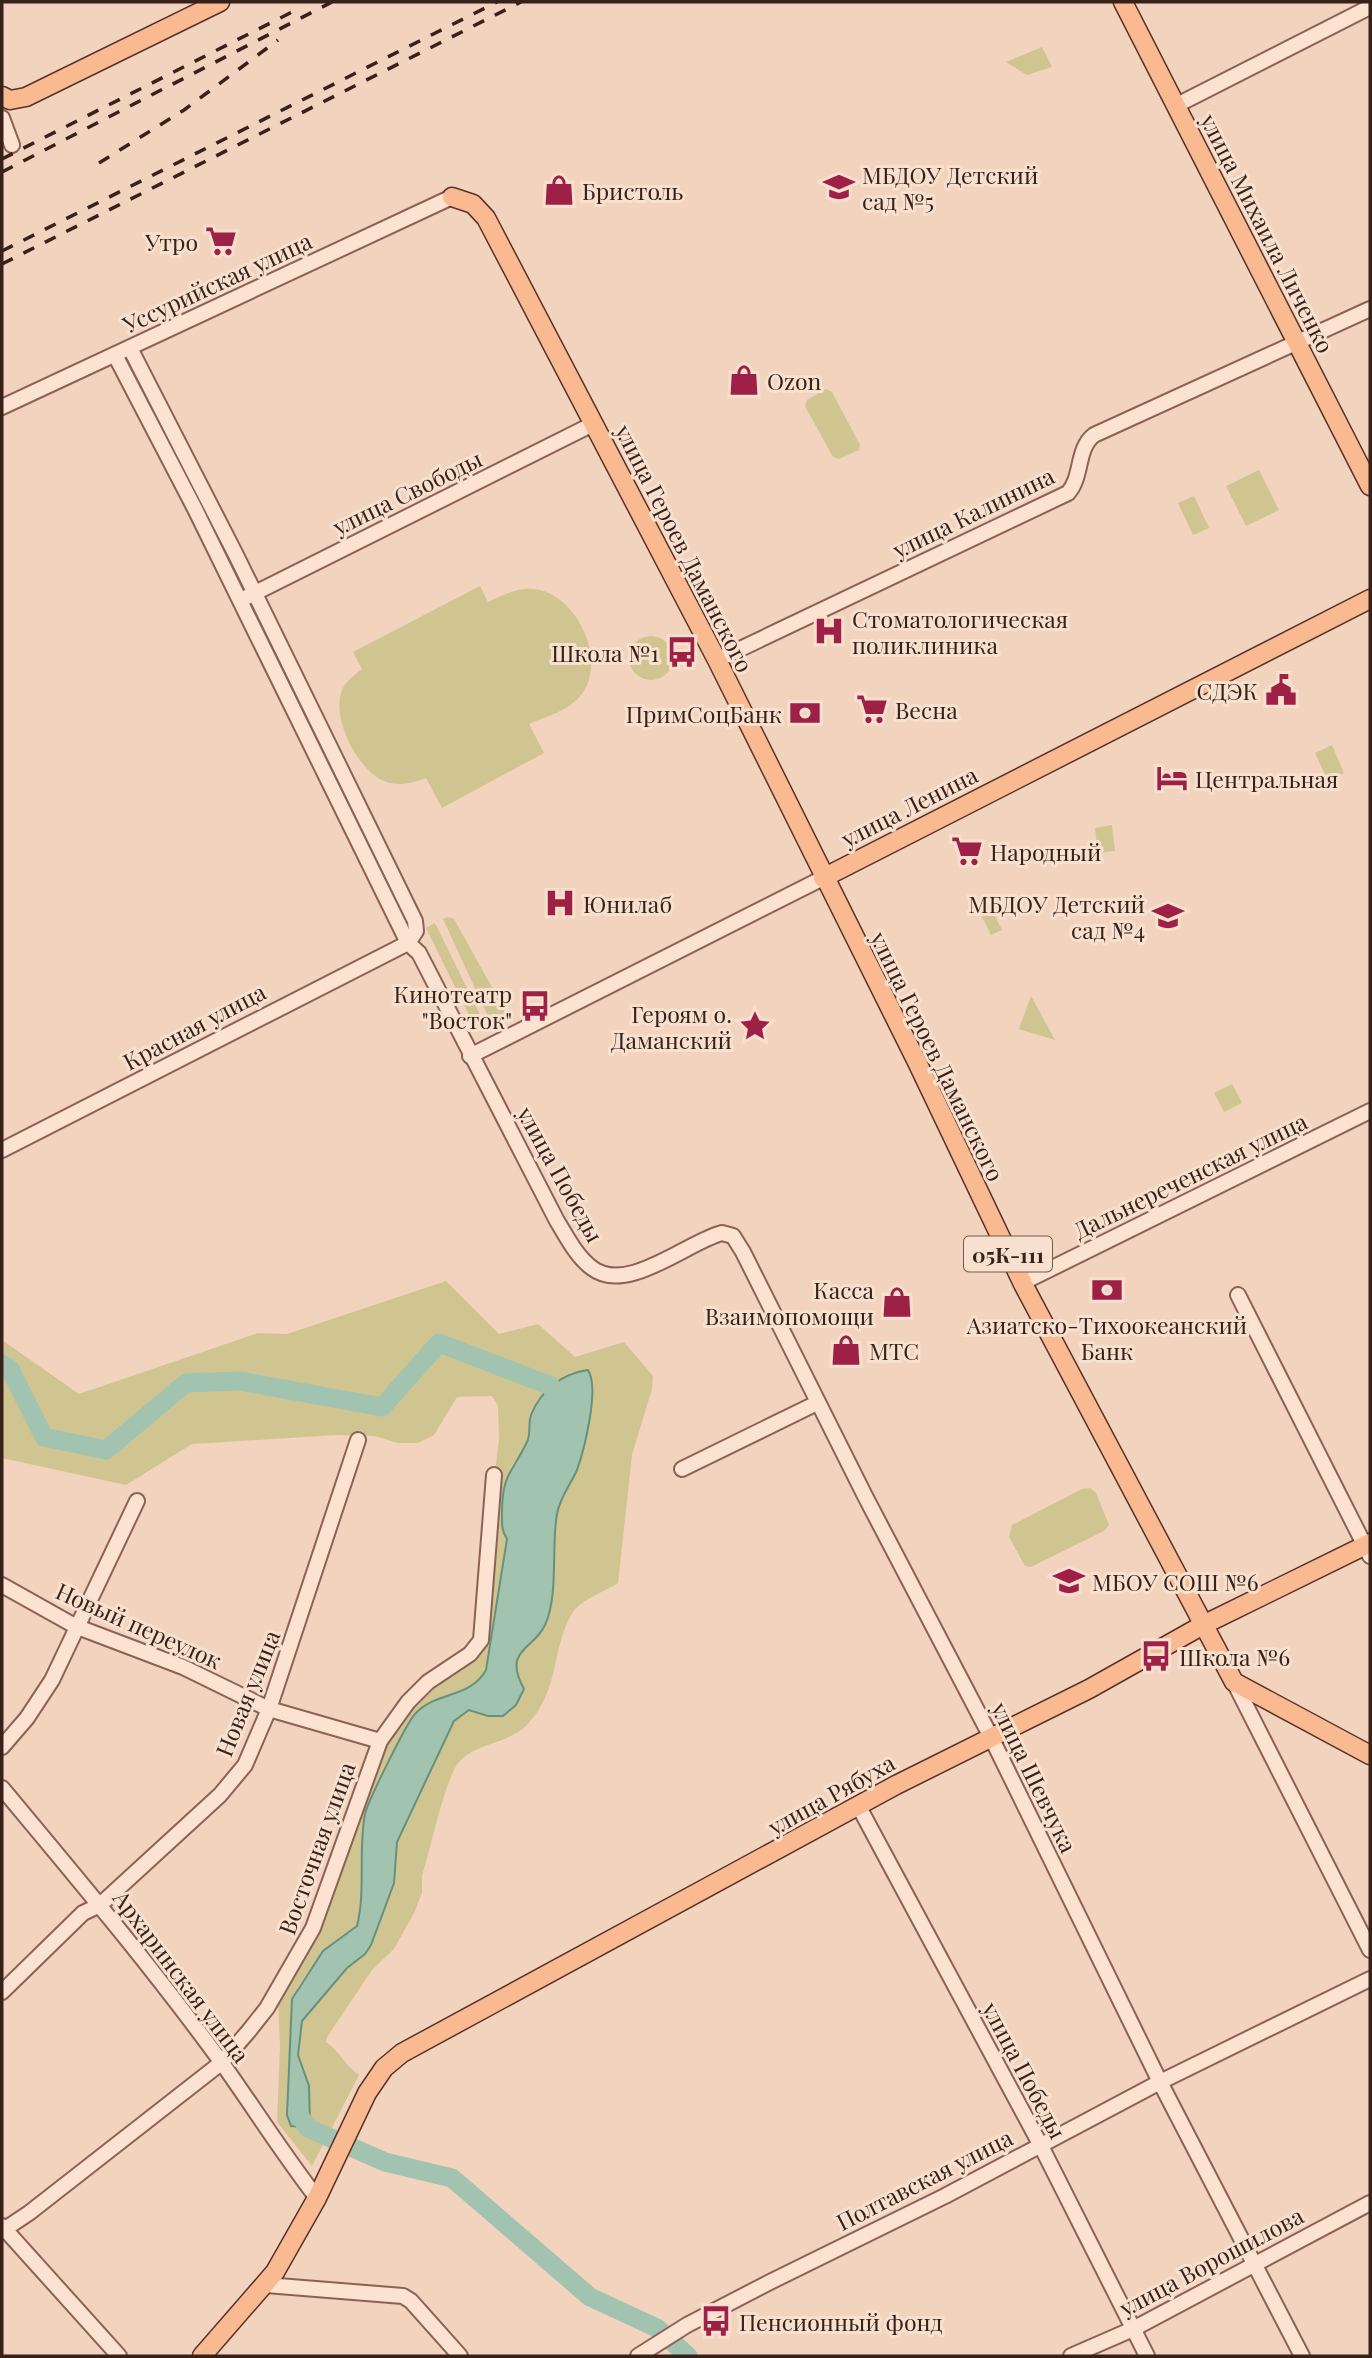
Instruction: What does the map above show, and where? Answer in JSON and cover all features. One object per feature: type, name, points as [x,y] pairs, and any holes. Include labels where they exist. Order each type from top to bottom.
[{"type":"main road","points":[[2,96],[10,100],[26,97],[220,2]]},
{"type":"main road","name":"улица Михаила Личенко","points":[[1123,2],[1370,486]]},
{"type":"main road","name":"улица Героев Даманского","points":[[452,197],[473,204],[486,218],[717,660],[823,878],[917,1062],[1023,1284],[1234,1682]]},
{"type":"main road","name":"улица Ленина","points":[[823,878],[1370,599]]},
{"type":"main road","name":"улица Рябуха","points":[[202,2356],[266,2286],[317,2199],[375,2080],[402,2053],[896,1785],[992,1739],[1203,1625],[1368,1548]]},
{"type":"main road","points":[[1234,1682],[1370,1755]]},
{"type":"street","points":[[1175,106],[1370,7]]},
{"type":"street","points":[[2,118],[12,145]]},
{"type":"street","name":"Уссурийская улица","points":[[2,407],[452,197]]},
{"type":"street","name":"улица Калинина","points":[[717,660],[1058,498],[1073,487],[1084,446],[1094,435],[1370,309]]},
{"type":"street","points":[[130,348],[255,594],[415,921],[416,932],[408,943]]},
{"type":"street","name":"улица Победы","points":[[115,355],[240,601],[408,943],[419,953],[556,1221],[575,1251],[593,1269],[605,1274],[632,1274],[716,1234]]},
{"type":"street","name":"улица Свободы","points":[[240,601],[593,424]]},
{"type":"street","name":"улица Ленина","points":[[470,1056],[823,878]]},
{"type":"street","name":"Красная улица","points":[[2,1150],[408,943]]},
{"type":"street","name":"Дальнереченская улица","points":[[1030,1279],[1370,1111]]},
{"type":"street","name":"улица Шевчука","points":[[716,1234],[733,1236],[743,1252],[817,1403],[992,1739],[1160,2082],[1301,2356]]},
{"type":"street","points":[[1238,1295],[1368,1548]]},
{"type":"street","points":[[682,1469],[817,1403]]},
{"type":"street","name":"Новая улица","points":[[2,1992],[83,1913],[100,1905],[237,1776],[254,1748],[358,1440]]},
{"type":"street","name":"Восточная улица","points":[[3,2229],[29,2213],[221,2063],[267,2008],[307,1941],[337,1867],[380,1741],[408,1702],[428,1682],[470,1654],[481,1640],[494,1475]]},
{"type":"street","points":[[2,1747],[46,1690],[137,1501]]},
{"type":"street","name":"Новый переулок","points":[[2,1585],[75,1626],[183,1667],[268,1709],[380,1741]]},
{"type":"street","name":"улица Героев Даманского","points":[[1234,1682],[1370,1950]]},
{"type":"street","name":"Архаринская улица","points":[[2,1788],[100,1905],[221,2063],[269,2135],[317,2199]]},
{"type":"street","name":"улица Победы","points":[[859,1807],[1040,2144],[1147,2356]]},
{"type":"street","name":"Полтавская улица","points":[[638,2356],[687,2325],[1160,2082],[1370,1979]]},
{"type":"street","name":"улица Ворошилова","points":[[1071,2356],[1133,2329],[1370,2203]]},
{"type":"street","points":[[3,2229],[119,2356]]},
{"type":"street","points":[[266,2286],[402,2296],[411,2301],[460,2356]]},
{"type":"shaded area","points":[[1042,47],[1052,67],[1027,75],[1006,62]]},
{"type":"shaded area","points":[[826,389],[832,392],[860,445],[859,450],[839,459],[833,457],[805,406],[807,400]]},
{"type":"shaded area","points":[[1259,470],[1279,510],[1246,526],[1226,486]]},
{"type":"shaded area","points":[[1194,496],[1209,528],[1193,535],[1178,503]]},
{"type":"shaded area","points":[[480,586],[488,602],[511,592],[534,589],[551,594],[566,605],[578,619],[586,637],[591,655],[590,673],[585,690],[573,703],[529,724],[544,753],[442,808],[426,778],[405,784],[389,783],[374,775],[365,766],[343,727],[340,699],[344,685],[362,669],[353,652]]},
{"type":"shaded area","points":[[651,636],[666,643],[673,658],[666,673],[651,680],[636,673],[629,658],[636,643]]},
{"type":"shaded area","points":[[1332,745],[1344,773],[1328,781],[1315,753]]},
{"type":"shaded area","points":[[1112,825],[1115,851],[1098,853],[1095,828]]},
{"type":"shaded area","points":[[988,902],[1002,930],[991,935],[977,907]]},
{"type":"shaded area","points":[[443,919],[454,919],[503,1007],[505,1015],[492,1025]]},
{"type":"shaded area","points":[[435,923],[485,1025],[476,1029],[426,928]]},
{"type":"shaded area","points":[[1031,996],[1055,1040],[1019,1029]]},
{"type":"shaded area","points":[[1232,1084],[1242,1103],[1224,1112],[1214,1093]]},
{"type":"shaded area","points":[[446,1281],[499,1334],[538,1324],[575,1357],[624,1342],[653,1376],[652,1389],[632,1455],[618,1583],[573,1612],[561,1639],[545,1697],[527,1725],[510,1737],[469,1754],[455,1768],[437,1820],[422,1876],[422,1893],[415,1911],[394,1949],[372,1970],[327,2037],[326,2042],[359,2075],[312,2166],[277,2122],[280,2047],[278,1995],[317,1932],[341,1873],[383,1738],[438,1679],[460,1671],[469,1664],[475,1654],[499,1438],[498,1406],[492,1396],[457,1397],[434,1435],[418,1443],[398,1443],[374,1436],[336,1435],[192,1444],[126,1485],[2,1458],[2,1340],[79,1394],[258,1333],[287,1334]],"holes":[[[571,1372],[593,1389],[582,1453],[557,1513],[550,1612],[541,1633],[518,1657],[518,1675],[524,1688],[488,1716],[469,1710],[454,1721],[397,1842],[394,1883],[371,1945],[347,1968],[302,2021],[298,2055],[309,2087],[310,2123],[287,2115],[297,1988],[323,1951],[358,1926],[362,1909],[364,1844],[432,1702],[469,1688],[486,1670],[507,1539],[502,1528],[511,1467],[528,1442],[533,1411],[551,1386]]]},
{"type":"shaded area","points":[[588,1370],[592,1390],[590,1419],[577,1470],[558,1508],[549,1613],[545,1625],[522,1651],[516,1666],[524,1689],[516,1705],[503,1716],[488,1716],[469,1710],[454,1721],[397,1842],[394,1883],[371,1945],[365,1954],[347,1968],[302,2021],[298,2055],[309,2086],[310,2123],[308,2128],[291,2126],[287,2115],[292,1999],[323,1951],[357,1926],[365,1814],[410,1721],[423,1707],[471,1686],[486,1670],[507,1539],[502,1520],[506,1482],[527,1442],[535,1406],[554,1384],[570,1375]]},
{"type":"shaded area","points":[[1090,1488],[1096,1493],[1109,1525],[1104,1531],[1031,1567],[1025,1566],[1009,1537],[1012,1525],[1082,1489]]},
{"type":"waterway","points":[[2,1364],[10,1369],[44,1437],[106,1450],[186,1383],[240,1381],[382,1407],[439,1343],[551,1386],[557,1399],[555,1409]]},
{"type":"waterway","points":[[298,2108],[300,2117],[308,2128],[385,2162],[452,2178],[590,2297],[657,2328],[688,2356]]},
{"type":"railway","points":[[2,172],[332,2]]},
{"type":"railway","points":[[2,251],[497,2]]},
{"type":"railway","points":[[2,264],[521,2]]},
{"type":"railway","points":[[2,159],[300,8]]},
{"type":"railway","points":[[99,163],[184,110],[278,40]]},
{"type":"place","name":"МБДОУ Детский сад №5","points":[[839,187]]},
{"type":"place","name":"Бристоль","points":[[559,190]]},
{"type":"place","name":"Утро","points":[[221,241]]},
{"type":"place","name":"Ozon","points":[[744,380]]},
{"type":"place","name":"Стоматологическая поликлиника","points":[[829,631]]},
{"type":"place","name":"Школа №1","points":[[682,652]]},
{"type":"place","name":"СДЭК","points":[[1281,690]]},
{"type":"place","name":"Весна","points":[[872,709]]},
{"type":"place","name":"ПримСоцБанк","points":[[805,713]]},
{"type":"place","name":"Центральная","points":[[1172,778]]},
{"type":"place","name":"Народный","points":[[967,851]]},
{"type":"place","name":"Юнилаб","points":[[560,903]]},
{"type":"place","name":"МБДОУ Детский сад №4","points":[[1168,916]]},
{"type":"place","name":"Кинотеатр \"Восток\"","points":[[535,1006]]},
{"type":"place","name":"Героям о. Даманский","points":[[755,1026]]},
{"type":"place","name":"Азиатско-Тихоокеанский Банк","points":[[1107,1290]]},
{"type":"place","name":"Касса Взаимопомощи","points":[[897,1302]]},
{"type":"place","name":"МТС","points":[[846,1350]]},
{"type":"place","name":"МБОУ СОШ №6","points":[[1069,1581]]},
{"type":"place","name":"Школа №6","points":[[1156,1656]]},
{"type":"place","name":"Пенсионный фонд","points":[[716,2321]]}]
